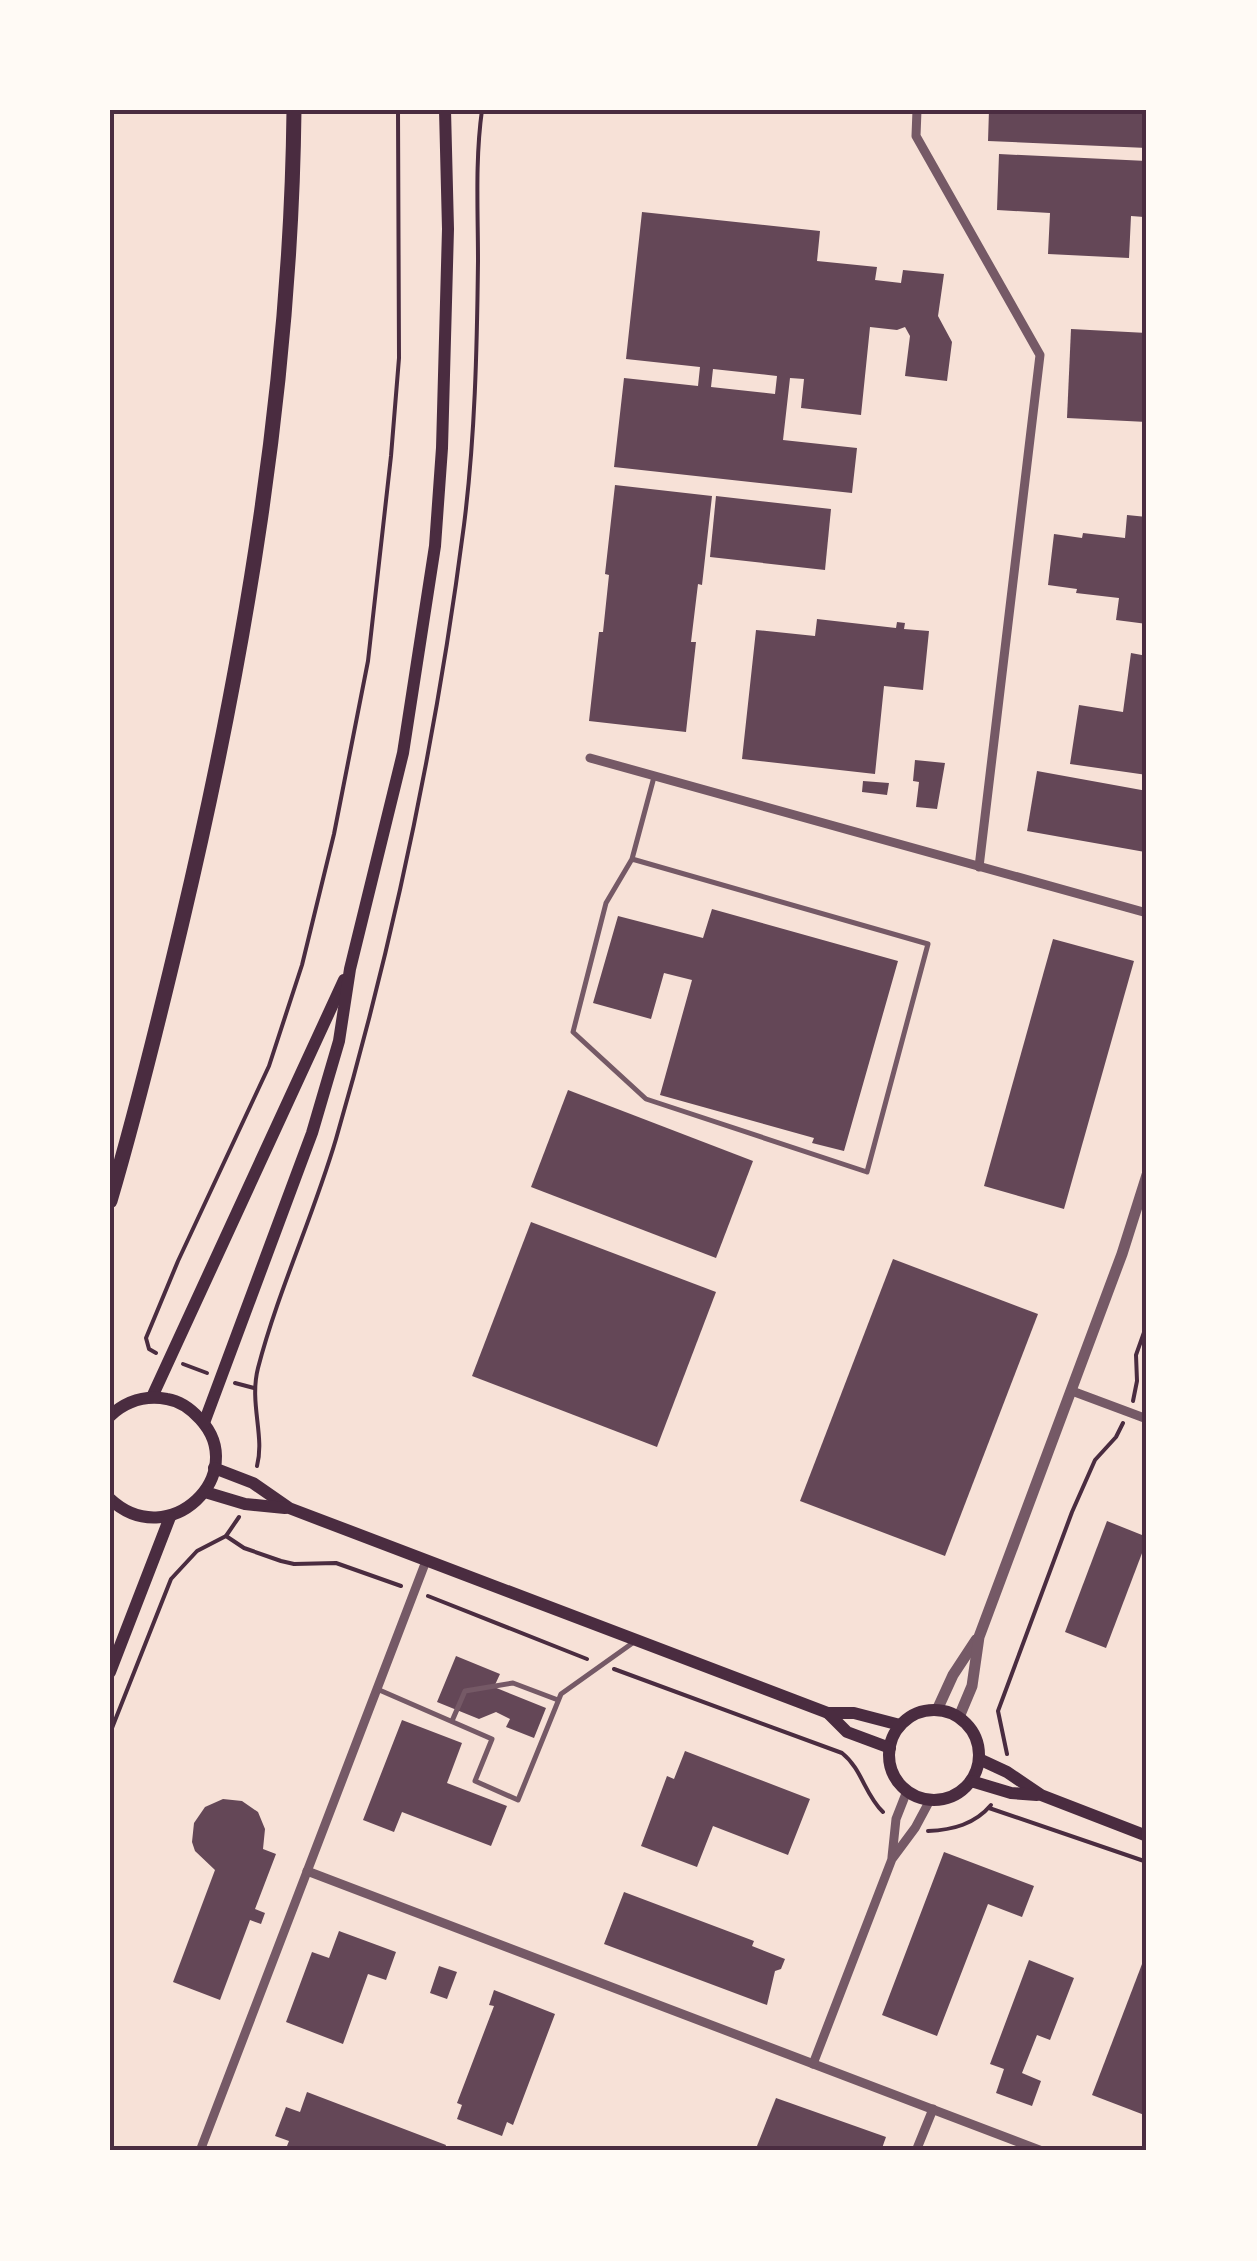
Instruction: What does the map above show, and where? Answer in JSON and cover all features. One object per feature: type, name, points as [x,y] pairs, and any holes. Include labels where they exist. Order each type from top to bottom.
[{"type":"highway","points":[[110,1201],[203,832],[241,643],[268,456],[286,291],[294,110]]},
{"type":"main road","points":[[204,1424],[312,1133],[339,1041],[350,968],[403,754],[435,546],[442,448],[448,230],[445,110]]},
{"type":"main road","points":[[152,1397],[350,968]]},
{"type":"main road","points":[[110,1416],[124,1405],[152,1397],[172,1400],[190,1408],[204,1424],[215,1452],[205,1492],[183,1512],[170,1517],[140,1517],[111,1504]]},
{"type":"main road","points":[[214,1468],[253,1483],[289,1508],[828,1714],[847,1732],[890,1748]]},
{"type":"main road","points":[[205,1492],[246,1504],[289,1508]]},
{"type":"main road","points":[[110,1672],[170,1517]]},
{"type":"main road","points":[[938,1710],[959,1717],[973,1731],[979,1759],[971,1782],[957,1794],[930,1800],[906,1791],[892,1772],[890,1748],[900,1726],[913,1715],[938,1710]]},
{"type":"main road","points":[[828,1714],[854,1713],[900,1726]]},
{"type":"main road","points":[[979,1759],[1041,1795],[1147,1836]]},
{"type":"main road","points":[[971,1782],[1041,1795]]},
{"type":"street","points":[[917,110],[916,136],[1040,356],[979,867]]},
{"type":"street","points":[[590,758],[1147,912]]},
{"type":"street","points":[[959,1717],[972,1686],[979,1637],[1147,1175]]},
{"type":"street","points":[[1072,1390],[1147,1419]]},
{"type":"street","points":[[200,2151],[426,1561]]},
{"type":"street","points":[[938,1710],[953,1675],[979,1637]]},
{"type":"street","points":[[813,2064],[892,1859],[896,1819],[906,1791]]},
{"type":"street","points":[[892,1859],[916,1828],[930,1800]]},
{"type":"street","points":[[307,1871],[1042,2151]]},
{"type":"street","points":[[916,2151],[933,2109]]},
{"type":"lane","points":[[632,859],[928,944],[867,1172],[646,1100],[573,1032],[606,902],[632,859],[654,776]]},
{"type":"lane","points":[[377,1689],[492,1739],[476,1781],[518,1800],[561,1694],[636,1641]]},
{"type":"lane","points":[[452,1721],[465,1691],[512,1684],[558,1700]]},
{"type":"path","points":[[254,1388],[148,1349],[146,1338],[269,1066],[302,965],[354,734],[368,661],[398,358],[398,110]]},
{"type":"path","points":[[1006,1772],[1006,1738],[998,1712],[1072,1512],[1095,1460],[1116,1437],[1128,1412],[1137,1382],[1136,1356],[1147,1324]]},
{"type":"path","points":[[110,1734],[171,1579],[185,1561],[226,1536],[244,1548],[281,1561],[336,1562],[842,1754],[856,1768],[880,1810],[896,1819]]},
{"type":"path","points":[[916,1828],[942,1831],[976,1820],[1000,1790]]},
{"type":"path","points":[[988,1808],[1147,1862]]},
{"type":"building","points":[[989,110],[1147,110],[1147,148],[988,141]]},
{"type":"building","points":[[999,154],[1147,161],[1144,217],[1131,216],[1129,258],[1048,254],[1050,213],[997,210]]},
{"type":"building","points":[[642,212],[820,231],[817,261],[877,267],[875,280],[901,283],[903,270],[944,274],[938,316],[952,342],[947,381],[905,376],[910,336],[905,327],[870,327],[861,415],[801,408],[804,379],[790,378],[783,440],[857,448],[852,493],[614,467],[624,378],[698,386],[700,367],[626,359]],"holes":[[[713,369],[777,376],[775,394],[711,387]]]},
{"type":"building","points":[[1071,329],[1147,333],[1147,422],[1067,418]]},
{"type":"building","points":[[615,485],[712,496],[691,642],[696,642],[686,732],[589,721],[599,632],[603,632]]},
{"type":"building","points":[[716,496],[831,509],[825,570],[710,557]]},
{"type":"building","points":[[1127,515],[1147,517],[1147,624],[1116,620],[1119,598],[1048,585],[1054,534],[1125,538]]},
{"type":"building","points":[[817,619],[896,628],[897,622],[905,623],[904,629],[929,631],[923,690],[884,686],[875,774],[742,759],[756,630],[815,636]]},
{"type":"building","points":[[1131,653],[1147,656],[1147,775],[1070,764],[1079,705],[1123,712]]},
{"type":"building","points":[[915,760],[945,763],[937,809],[916,807],[919,782],[913,781]]},
{"type":"building","points":[[1037,771],[1147,791],[1145,852],[1027,831]]},
{"type":"building","points":[[863,781],[889,783],[887,795],[862,792]]},
{"type":"building","points":[[712,909],[898,961],[844,1151],[812,1143],[814,1138],[660,1095],[692,980],[664,973],[651,1019],[593,1003],[618,916],[703,938]]},
{"type":"building","points":[[1053,939],[1134,961],[1064,1209],[984,1186]]},
{"type":"building","points":[[568,1090],[753,1161],[716,1258],[531,1187]]},
{"type":"building","points":[[531,1222],[716,1292],[657,1447],[472,1376]]},
{"type":"building","points":[[893,1259],[1038,1314],[945,1556],[800,1501]]},
{"type":"building","points":[[1107,1521],[1147,1540],[1106,1648],[1065,1632]]},
{"type":"building","points":[[456,1656],[500,1674],[494,1687],[546,1708],[534,1738],[506,1727],[510,1719],[496,1712],[479,1719],[437,1702]]},
{"type":"building","points":[[402,1720],[462,1743],[447,1783],[507,1806],[491,1846],[402,1812],[394,1832],[363,1820]]},
{"type":"building","points":[[685,1751],[810,1799],[788,1855],[713,1826],[697,1867],[641,1846],[667,1776],[674,1779]]},
{"type":"building","points":[[223,1799],[242,1801],[258,1812],[265,1829],[263,1849],[276,1854],[255,1909],[265,1913],[261,1924],[250,1920],[220,2000],[173,1982],[215,1870],[195,1851],[194,1823],[205,1807]]},
{"type":"building","points":[[944,1852],[1034,1886],[1022,1917],[988,1904],[937,2036],[882,2015]]},
{"type":"building","points":[[624,1892],[754,1941],[752,1946],[785,1959],[781,1969],[775,1971],[767,2005],[604,1944]]},
{"type":"building","points":[[339,1931],[396,1952],[386,1980],[368,1974],[343,2044],[286,2022],[312,1952],[329,1958]]},
{"type":"building","points":[[1147,1951],[1147,2116],[1092,2095]]},
{"type":"building","points":[[1029,1960],[1074,1978],[1050,2040],[1037,2035],[1022,2073],[1041,2081],[1032,2106],[996,2093],[1004,2069],[990,2064]]},
{"type":"building","points":[[439,1966],[457,1972],[447,1999],[430,1993]]},
{"type":"building","points":[[494,1990],[555,2014],[513,2125],[507,2122],[502,2136],[457,2119],[462,2105],[457,2103],[494,2006],[489,2005]]},
{"type":"building","points":[[307,2092],[446,2145],[444,2151],[285,2151],[289,2141],[275,2136],[286,2107],[300,2112]]},
{"type":"building","points":[[776,2098],[886,2137],[881,2151],[755,2151]]}]
